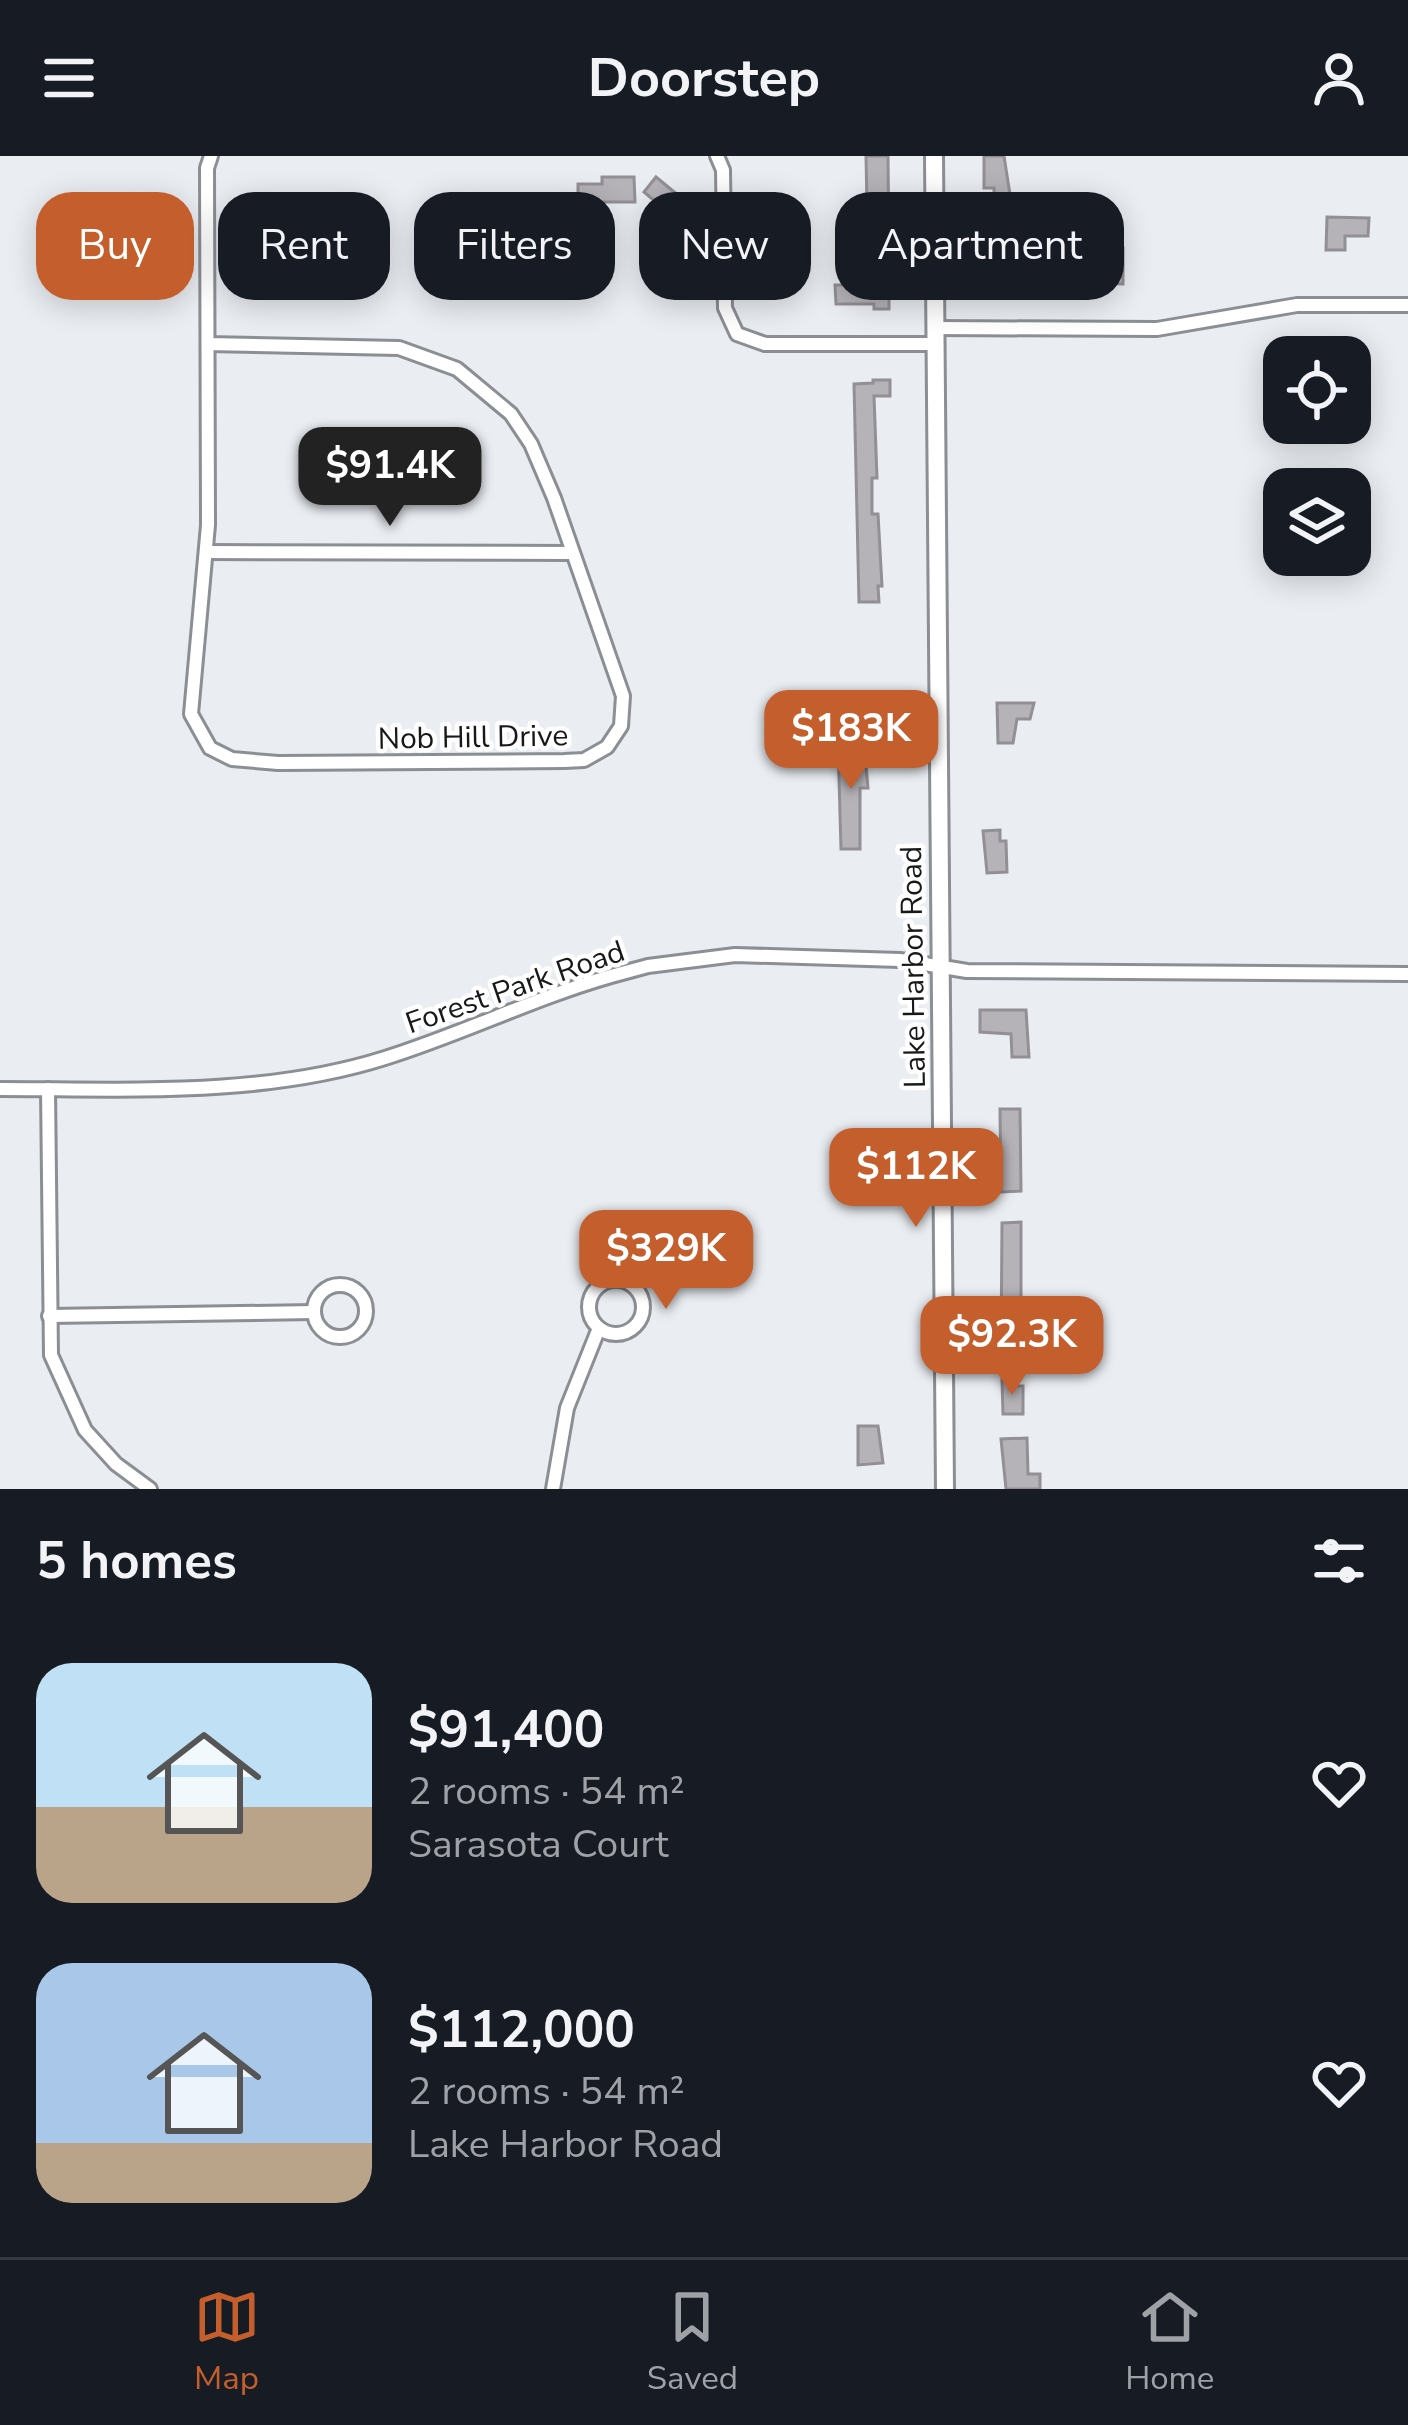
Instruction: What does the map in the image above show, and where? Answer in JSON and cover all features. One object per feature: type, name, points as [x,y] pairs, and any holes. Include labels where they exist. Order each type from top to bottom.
[{"type":"street","name":"Nob Hill Drive","points":[[208,344],[376,345],[416,352],[457,369],[497,399],[531,444],[623,696],[621,726],[597,755],[545,762],[278,763],[222,755],[202,741],[193,724],[190,695],[206,552],[208,344],[211,156]]},
{"type":"street","points":[[717,156],[723,170],[725,308],[737,334],[765,344],[1156,329],[1297,305],[1408,305]]},
{"type":"street","name":"Lake Harbor Road","points":[[934,156],[945,1489]]},
{"type":"street","points":[[206,552],[572,553]]},
{"type":"street","name":"Forest Park Road","points":[[0,1089],[259,1084],[318,1074],[386,1058],[566,989],[680,960],[735,955],[877,959],[940,970],[1408,974]]},
{"type":"street","points":[[48,1089],[51,1355],[85,1430],[150,1489]]},
{"type":"street","points":[[604,1282],[631,1285],[643,1306],[637,1322],[623,1332],[599,1328],[590,1313],[591,1295],[604,1282]]},
{"type":"street","points":[[340,1285],[361,1295],[367,1310],[361,1327],[346,1336],[328,1334],[314,1312],[318,1296],[340,1285]]},
{"type":"street","points":[[49,1316],[314,1312]]},
{"type":"street","points":[[553,1489],[567,1408],[578,1370],[599,1328]]},
{"type":"building","points":[[866,156],[888,156],[888,192],[867,192]]},
{"type":"building","points":[[984,156],[1004,156],[1010,192],[984,188]]},
{"type":"building","points":[[602,177],[634,177],[635,202],[615,202],[615,192],[578,192],[578,184],[602,184]]},
{"type":"building","points":[[656,177],[674,192],[644,192]]},
{"type":"building","points":[[1327,217],[1369,218],[1368,236],[1345,236],[1345,250],[1326,250]]},
{"type":"building","points":[[836,300],[889,300],[889,309],[874,309],[874,304],[836,304]]},
{"type":"building","points":[[890,380],[890,396],[874,396],[877,478],[872,478],[872,514],[878,514],[882,586],[878,586],[879,602],[859,602],[854,384]]},
{"type":"building","points":[[997,703],[1034,703],[1030,719],[1017,719],[1013,743],[998,743]]},
{"type":"building","points":[[838,743],[864,743],[868,788],[860,788],[860,849],[841,849]]},
{"type":"building","points":[[1000,830],[1000,841],[1006,841],[1007,872],[987,873],[983,831]]},
{"type":"building","points":[[980,1010],[1026,1010],[1029,1057],[1012,1057],[1011,1034],[980,1032]]},
{"type":"building","points":[[1000,1109],[1020,1109],[1021,1191],[1001,1192]]},
{"type":"building","points":[[1021,1222],[1021,1351],[1001,1352],[1002,1223]]},
{"type":"building","points":[[1002,1380],[1017,1380],[1017,1386],[1023,1386],[1023,1414],[1003,1414]]},
{"type":"building","points":[[858,1426],[878,1426],[883,1463],[858,1465]]},
{"type":"building","points":[[1027,1438],[1028,1474],[1040,1474],[1040,1489],[1006,1489],[1001,1439]]}]
